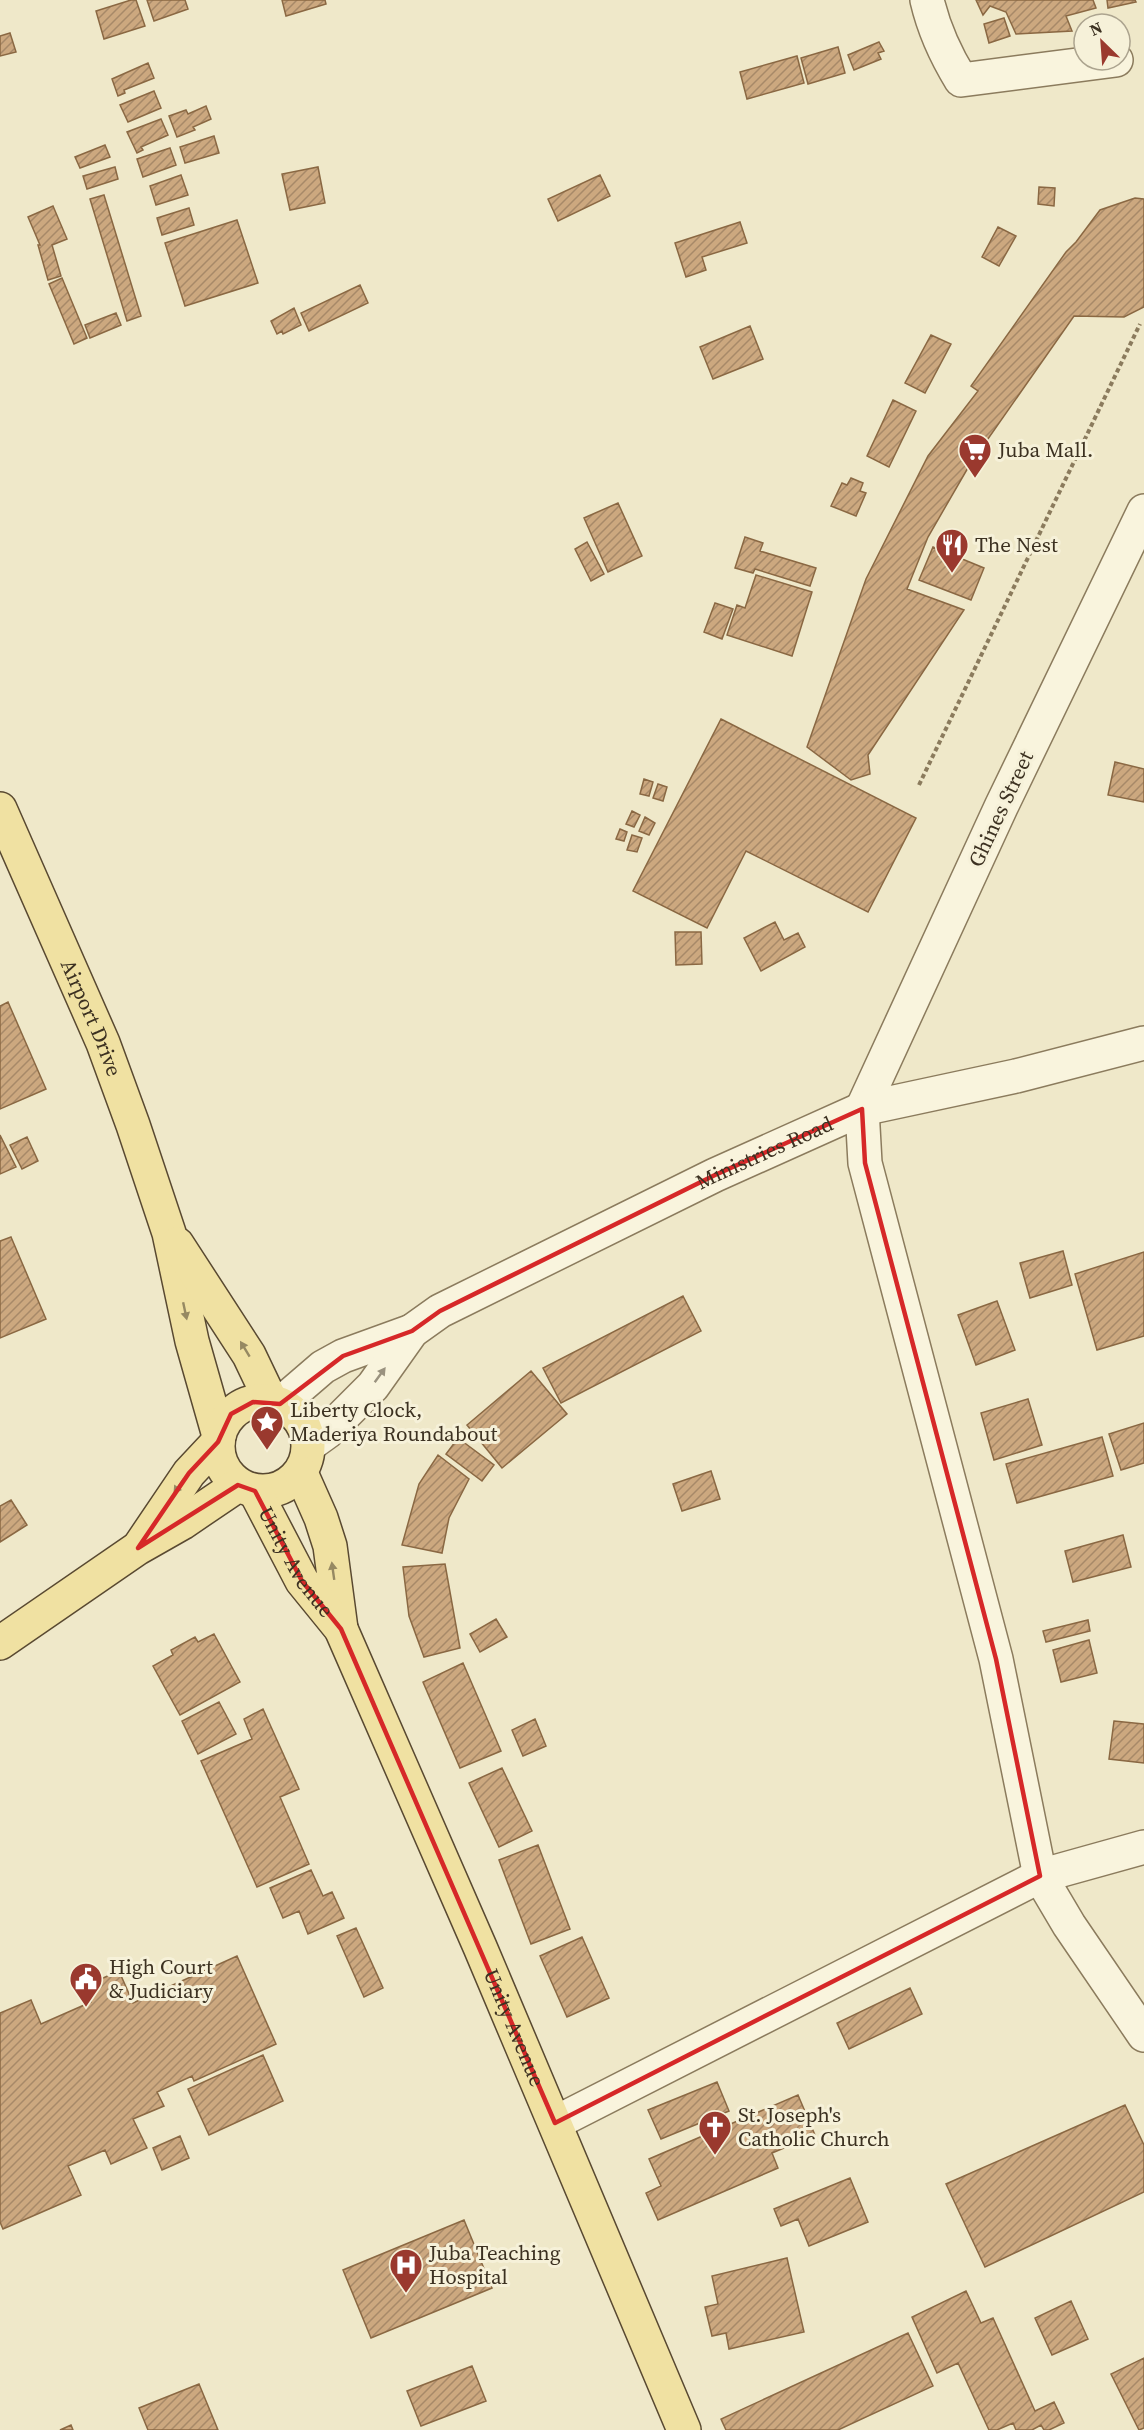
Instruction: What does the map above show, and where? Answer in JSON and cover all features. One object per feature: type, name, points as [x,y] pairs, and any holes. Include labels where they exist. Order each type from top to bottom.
[{"type":"main road","name":"Airport Drive","points":[[0,809],[103,1043],[169,1233],[192,1341],[218,1439]]},
{"type":"main road","name":"Airport Drive","points":[[169,1233],[200,1277],[276,1403]]},
{"type":"main road","points":[[138,1548],[189,1473],[218,1439],[231,1414],[241,1407],[253,1402],[276,1403],[299,1418],[306,1431],[305,1459],[294,1480],[274,1491],[246,1488],[225,1472],[219,1461],[218,1439]]},
{"type":"main road","name":"Unity Avenue","points":[[305,1459],[330,1546],[341,1629]]},
{"type":"main road","points":[[0,1642],[138,1548],[246,1488]]},
{"type":"main road","name":"Unity Avenue","points":[[246,1488],[302,1581],[341,1629],[555,2123],[684,2430]]},
{"type":"street","points":[[927,0],[941,47],[961,80],[1072,66]]},
{"type":"street","name":"Ghines Street","points":[[862,1109],[1001,807],[1144,511]]},
{"type":"street","name":"Ministries Road","points":[[276,1403],[323,1367],[343,1356],[412,1331],[440,1311],[704,1180],[862,1109],[1016,1076],[1144,1043]]},
{"type":"street","points":[[862,1109],[865,1163],[996,1659],[1040,1876],[1069,1925],[1144,2035]]},
{"type":"street","name":"Ministries Road","points":[[305,1459],[327,1432],[373,1386],[412,1331]]},
{"type":"street","points":[[555,2123],[1040,1876],[1144,1848]]},
{"type":"path","points":[[919,785],[1140,324]]},
{"type":"highlighted area","points":[[862,1109],[865,1163],[996,1659],[1040,1876],[555,2123],[341,1629],[302,1581],[255,1491],[238,1485],[138,1548],[189,1473],[218,1442],[231,1414],[253,1402],[280,1404],[343,1356],[412,1331],[440,1311],[715,1175]]},
{"type":"building","points":[[136,0],[145,26],[104,39],[96,11]]},
{"type":"building","points":[[147,0],[185,0],[188,9],[154,21]]},
{"type":"building","points":[[282,0],[325,0],[326,4],[286,16]]},
{"type":"building","points":[[976,0],[1093,0],[1096,8],[1072,12],[1072,14],[1066,16],[1072,31],[1016,34],[1006,12],[990,6],[983,15]]},
{"type":"building","points":[[1107,0],[1135,0],[1136,2],[1108,8]]},
{"type":"building","points":[[1004,18],[1010,36],[989,43],[984,24]]},
{"type":"building","points":[[10,33],[16,52],[0,56],[0,36]]},
{"type":"building","points":[[879,42],[884,51],[878,53],[881,59],[854,70],[848,55]]},
{"type":"building","points":[[838,47],[845,73],[808,84],[801,58]]},
{"type":"building","points":[[797,56],[804,83],[747,99],[740,72]]},
{"type":"building","points":[[148,63],[154,78],[124,90],[125,93],[118,96],[112,79]]},
{"type":"building","points":[[154,91],[161,108],[128,122],[120,105]]},
{"type":"building","points":[[206,106],[211,119],[193,127],[195,130],[177,137],[169,116],[186,110],[188,114]]},
{"type":"building","points":[[161,119],[168,135],[141,147],[143,150],[137,153],[127,132]]},
{"type":"building","points":[[214,136],[219,153],[185,163],[180,147]]},
{"type":"building","points":[[105,145],[110,157],[80,168],[75,157]]},
{"type":"building","points":[[170,148],[176,165],[143,177],[137,159]]},
{"type":"building","points":[[115,167],[118,179],[87,189],[83,176]]},
{"type":"building","points":[[318,167],[325,203],[290,210],[282,174]]},
{"type":"building","points":[[181,175],[188,195],[156,205],[150,186]]},
{"type":"building","points":[[600,175],[610,196],[558,221],[548,199]]},
{"type":"building","points":[[1039,187],[1055,188],[1054,206],[1038,204]]},
{"type":"building","points":[[104,195],[141,316],[127,321],[90,199]]},
{"type":"building","points":[[1135,198],[1144,199],[1144,307],[1124,317],[1074,316],[969,466],[928,537],[907,589],[964,610],[868,755],[870,774],[851,780],[807,747],[866,579],[928,456],[978,391],[971,386],[1066,252],[1100,210]]},
{"type":"building","points":[[53,206],[67,239],[52,245],[61,276],[48,280],[38,245],[40,245],[28,217]]},
{"type":"building","points":[[189,208],[194,225],[162,235],[157,218]]},
{"type":"building","points":[[237,220],[258,283],[185,306],[165,243]]},
{"type":"building","points":[[740,222],[747,243],[702,257],[706,270],[686,277],[675,243]]},
{"type":"building","points":[[998,227],[1016,236],[999,266],[982,257]]},
{"type":"building","points":[[62,278],[87,338],[74,344],[49,284]]},
{"type":"building","points":[[360,285],[368,303],[309,331],[301,313]]},
{"type":"building","points":[[294,308],[301,325],[283,334],[282,331],[277,334],[271,321]]},
{"type":"building","points":[[116,313],[121,325],[90,338],[85,325]]},
{"type":"building","points":[[750,326],[763,359],[713,379],[700,347]]},
{"type":"building","points":[[931,335],[951,344],[925,393],[905,383]]},
{"type":"building","points":[[893,400],[916,411],[889,467],[867,456]]},
{"type":"building","points":[[851,478],[863,483],[860,491],[866,493],[856,516],[831,506],[842,483],[847,485]]},
{"type":"building","points":[[618,503],[642,556],[608,572],[584,518]]},
{"type":"building","points":[[745,537],[763,543],[760,551],[816,568],[810,586],[755,569],[753,573],[735,568]]},
{"type":"building","points":[[587,542],[604,574],[591,581],[575,549]]},
{"type":"building","name":"The Nest","points":[[933,547],[984,568],[971,600],[919,580]]},
{"type":"building","points":[[756,575],[812,592],[792,656],[727,635],[737,605],[745,608]]},
{"type":"building","points":[[715,603],[733,609],[722,639],[704,632]]},
{"type":"building","points":[[721,719],[916,818],[868,912],[746,851],[707,928],[633,891]]},
{"type":"building","points":[[1115,762],[1144,769],[1144,802],[1108,795]]},
{"type":"building","points":[[644,779],[653,782],[649,796],[640,794]]},
{"type":"building","points":[[658,784],[667,787],[663,801],[653,798]]},
{"type":"building","points":[[632,811],[640,815],[634,827],[626,824]]},
{"type":"building","points":[[645,817],[655,823],[649,835],[639,831]]},
{"type":"building","points":[[620,829],[627,832],[624,841],[616,839]]},
{"type":"building","points":[[632,835],[642,838],[637,852],[627,850]]},
{"type":"building","points":[[775,922],[784,940],[798,933],[805,947],[761,971],[744,938]]},
{"type":"building","points":[[675,932],[701,932],[702,964],[676,965]]},
{"type":"building","points":[[8,1002],[46,1089],[0,1109],[0,1006]]},
{"type":"building","points":[[0,1135],[16,1167],[0,1174]]},
{"type":"building","points":[[27,1137],[38,1161],[22,1169],[10,1145]]},
{"type":"building","points":[[11,1237],[46,1319],[0,1338],[0,1241]]},
{"type":"building","points":[[1063,1251],[1072,1285],[1030,1298],[1020,1263]]},
{"type":"building","points":[[1144,1252],[1144,1336],[1097,1350],[1075,1274]]},
{"type":"building","points":[[683,1296],[701,1331],[561,1403],[543,1368]]},
{"type":"building","points":[[997,1301],[1015,1350],[976,1365],[958,1315]]},
{"type":"building","points":[[531,1371],[567,1414],[502,1468],[467,1425]]},
{"type":"building","points":[[1028,1399],[1042,1445],[994,1460],[981,1413]]},
{"type":"building","points":[[1144,1423],[1144,1463],[1121,1470],[1109,1434]]},
{"type":"building","points":[[1102,1437],[1113,1476],[1017,1503],[1006,1464]]},
{"type":"building","points":[[458,1438],[494,1465],[482,1481],[446,1454]]},
{"type":"building","points":[[438,1455],[469,1479],[449,1518],[442,1553],[402,1545],[419,1484]]},
{"type":"building","points":[[711,1471],[720,1499],[682,1511],[673,1484]]},
{"type":"building","points":[[11,1500],[27,1525],[0,1542],[0,1506]]},
{"type":"building","points":[[1123,1535],[1131,1567],[1073,1582],[1065,1551]]},
{"type":"building","points":[[445,1564],[460,1648],[424,1657],[409,1616],[403,1567]]},
{"type":"building","points":[[496,1619],[507,1637],[480,1652],[470,1634]]},
{"type":"building","points":[[1088,1620],[1090,1631],[1046,1642],[1043,1631]]},
{"type":"building","points":[[214,1634],[240,1682],[180,1715],[153,1666],[173,1655],[171,1650],[195,1637],[198,1642]]},
{"type":"building","points":[[1089,1640],[1097,1673],[1061,1682],[1053,1650]]},
{"type":"building","points":[[463,1663],[501,1751],[460,1768],[423,1682]]},
{"type":"building","points":[[219,1702],[236,1734],[198,1754],[182,1721]]},
{"type":"building","points":[[263,1709],[299,1789],[280,1797],[309,1864],[257,1887],[201,1761],[252,1739],[244,1719]]},
{"type":"building","points":[[535,1719],[546,1746],[523,1756],[512,1730]]},
{"type":"building","points":[[1114,1721],[1144,1724],[1144,1763],[1109,1759]]},
{"type":"building","points":[[502,1768],[532,1831],[499,1847],[469,1783]]},
{"type":"building","points":[[538,1845],[570,1929],[531,1944],[499,1860]]},
{"type":"building","points":[[311,1870],[323,1896],[332,1892],[344,1918],[308,1934],[299,1911],[283,1918],[270,1888]]},
{"type":"building","points":[[356,1928],[383,1988],[364,1997],[337,1936]]},
{"type":"building","points":[[582,1937],[609,1998],[567,2017],[540,1956]]},
{"type":"building","points":[[237,1956],[276,2044],[194,2081],[192,2076],[157,2092],[164,2106],[133,2119],[147,2148],[111,2164],[105,2150],[68,2166],[81,2195],[3,2229],[0,2222],[0,2013],[31,2000],[41,2024],[91,2002],[85,1986],[119,1971],[133,2003]]},
{"type":"building","points":[[910,1988],[922,2014],[849,2049],[837,2023]]},
{"type":"building","points":[[263,2055],[283,2101],[209,2135],[188,2089]]},
{"type":"building","name":"St. Joseph's Catholic Church","points":[[717,2082],[729,2111],[661,2139],[648,2110]]},
{"type":"building","name":"St. Joseph's Catholic Church","points":[[798,2095],[815,2135],[772,2153],[778,2168],[658,2220],[646,2193],[661,2186],[649,2159]]},
{"type":"building","points":[[1125,2105],[1144,2145],[1144,2192],[985,2267],[946,2184]]},
{"type":"building","points":[[180,2136],[189,2158],[162,2170],[153,2148]]},
{"type":"building","points":[[850,2178],[868,2222],[809,2246],[798,2219],[781,2226],[774,2209]]},
{"type":"building","points":[[464,2220],[492,2288],[371,2338],[343,2270]]},
{"type":"building","points":[[787,2258],[804,2332],[729,2349],[726,2333],[712,2336],[705,2307],[718,2304],[712,2276]]},
{"type":"building","points":[[966,2291],[981,2323],[993,2318],[1035,2411],[1054,2402],[1064,2423],[1049,2430],[1044,2430],[1041,2425],[1032,2430],[1016,2430],[1013,2423],[997,2430],[989,2430],[958,2363],[937,2373],[912,2317]]},
{"type":"building","points":[[1071,2301],[1088,2339],[1052,2355],[1035,2318]]},
{"type":"building","points":[[908,2333],[933,2386],[838,2430],[726,2430],[721,2419]]},
{"type":"building","points":[[1144,2358],[1144,2428],[1139,2430],[1111,2374]]},
{"type":"building","points":[[472,2366],[486,2401],[421,2426],[407,2391]]},
{"type":"building","points":[[199,2384],[218,2430],[148,2430],[139,2408]]},
{"type":"building","points":[[71,2425],[73,2430],[60,2430]]},
{"type":"place","name":"Juba Mall.","points":[[975,479]]},
{"type":"place","name":"The Nest","points":[[952,574]]},
{"type":"place","name":"Liberty Clock, Maderiya Roundabout","points":[[267,1451]]},
{"type":"place","name":"High Court & Judiciary","points":[[86,2008]]},
{"type":"place","name":"St. Joseph's Catholic Church","points":[[715,2156]]},
{"type":"place","name":"Juba Teaching Hospital","points":[[406,2294]]}]
